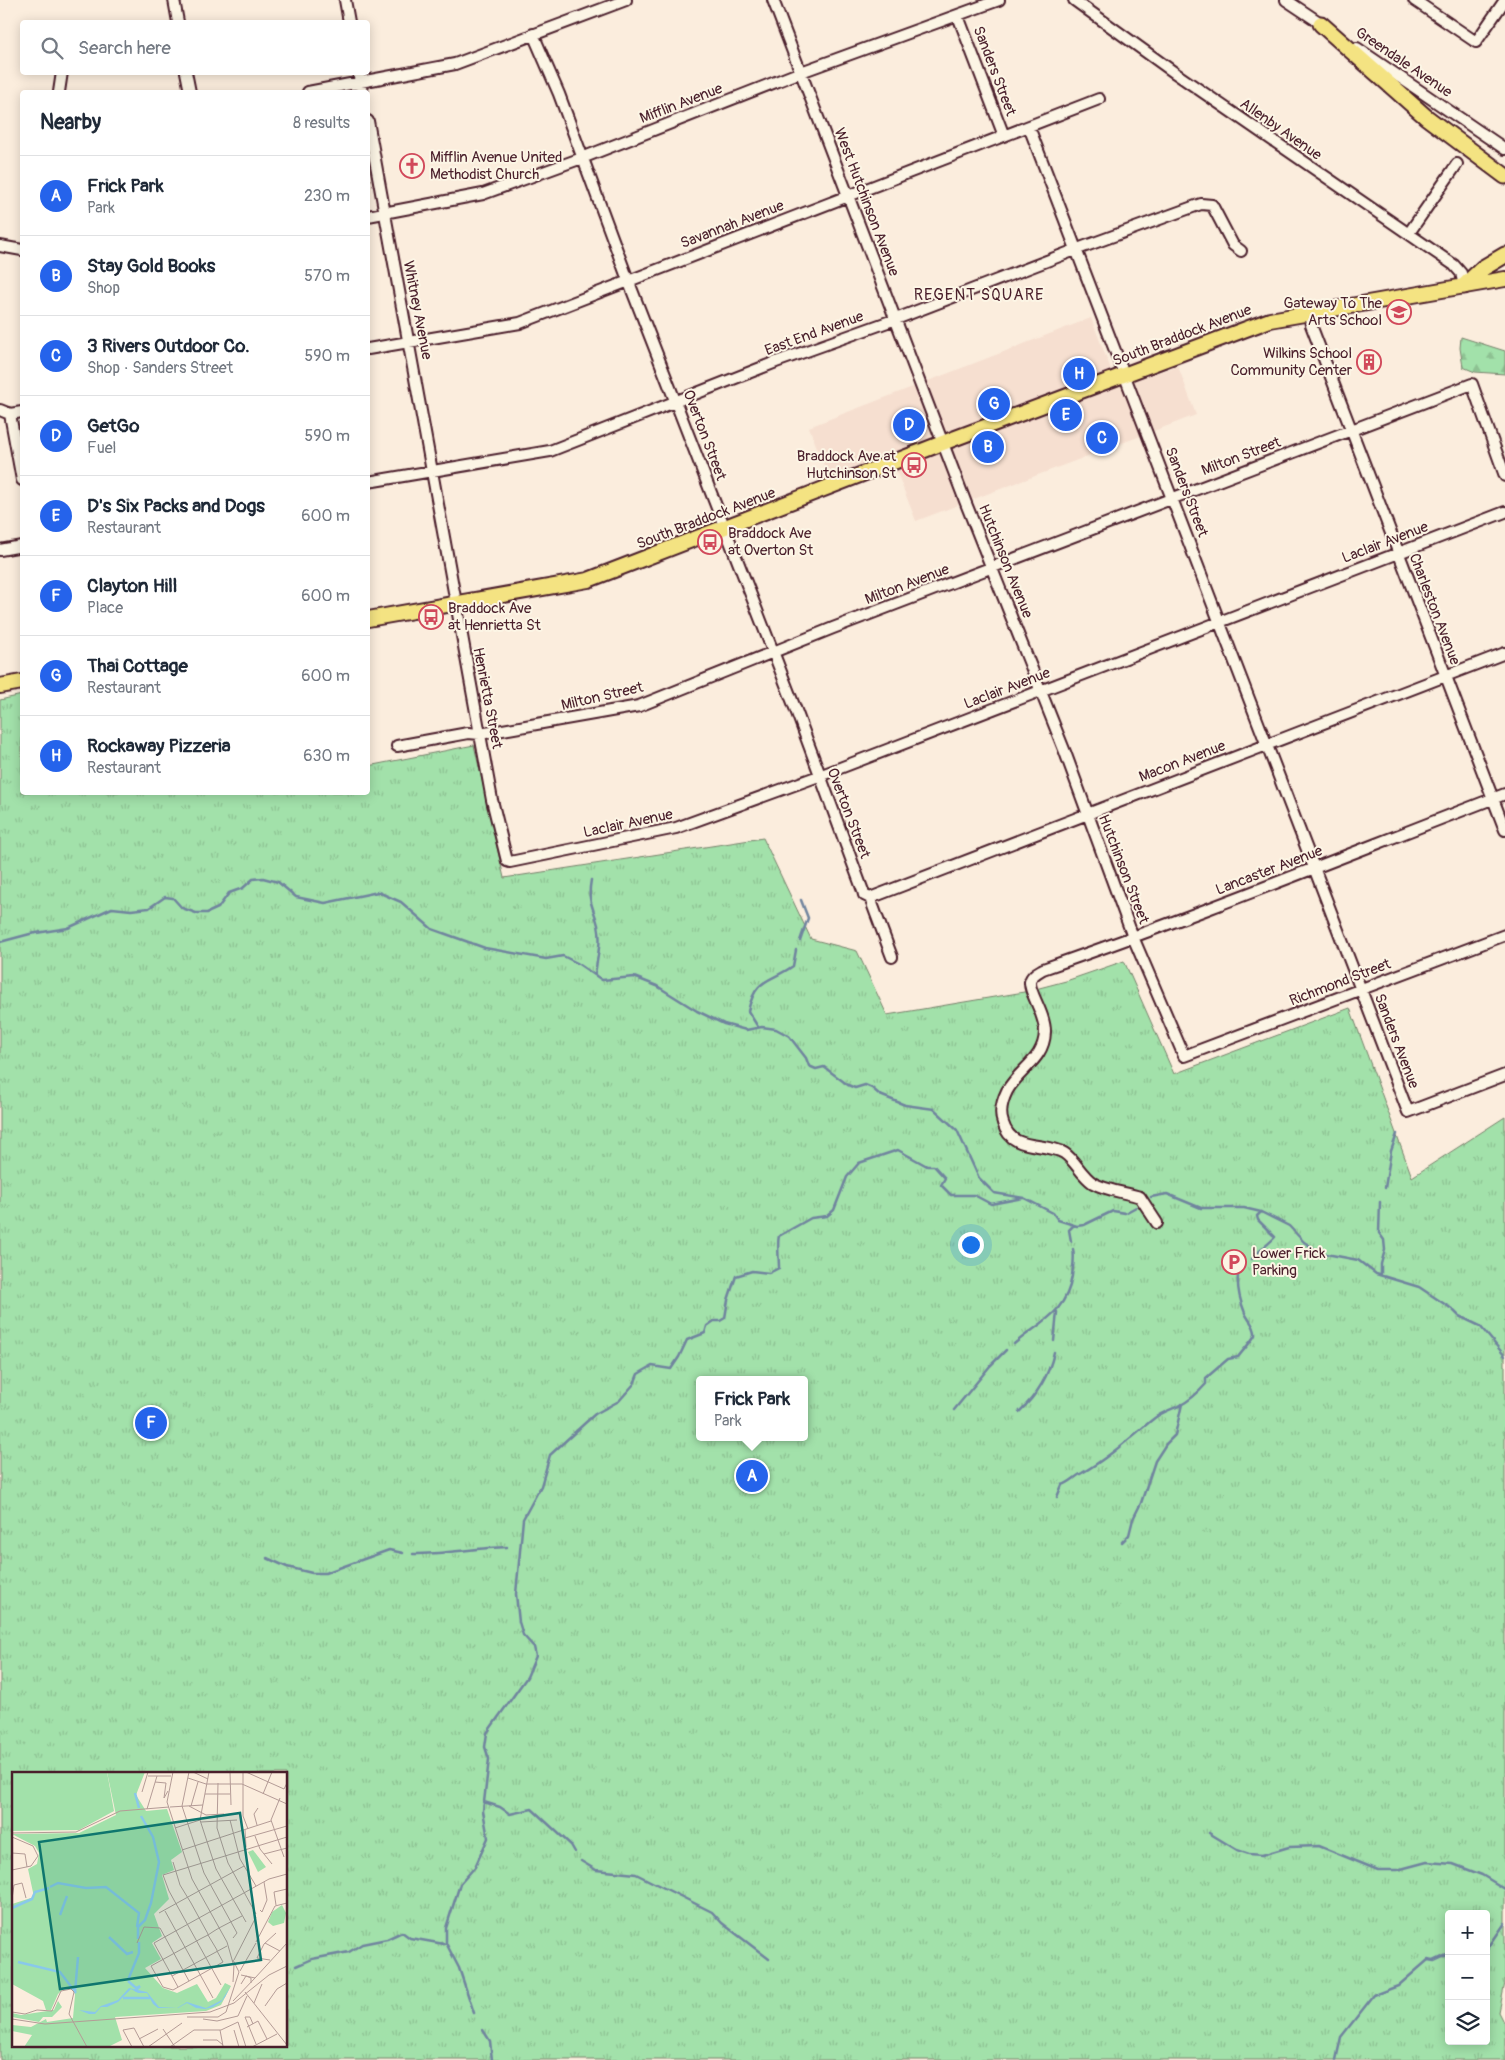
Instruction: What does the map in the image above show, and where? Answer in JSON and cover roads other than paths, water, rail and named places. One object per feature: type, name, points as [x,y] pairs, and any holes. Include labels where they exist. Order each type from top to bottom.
[{"type":"highway","points":[[1321,24],[1426,117],[1505,176]]},
{"type":"highway","points":[[1464,286],[1482,268],[1505,255]]},
{"type":"main road","name":"South Braddock Avenue","points":[[370,619],[588,580],[943,443],[1270,320],[1505,279]]},
{"type":"main road","points":[[0,686],[20,682]]},
{"type":"street","points":[[174,0],[178,20]]},
{"type":"street","points":[[345,0],[349,20]]},
{"type":"street","points":[[320,90],[455,64],[626,0]]},
{"type":"street","name":"West Hutchinson Avenue","points":[[773,0],[943,443]]},
{"type":"street","name":"Mifflin Avenue","points":[[370,216],[483,194],[582,158],[801,72],[1000,0]]},
{"type":"street","name":"Allenby Avenue","points":[[1074,0],[1183,79],[1459,269],[1464,286]]},
{"type":"street","name":"Greendale Avenue","points":[[1286,0],[1505,149]]},
{"type":"street","points":[[1414,0],[1474,42],[1483,35],[1505,0]]},
{"type":"street","name":"Sanders Street","points":[[958,16],[1004,136]]},
{"type":"street","name":"Overton Street","points":[[533,34],[559,94],[628,280],[771,652],[797,714],[819,776],[844,837],[864,897],[892,957]]},
{"type":"street","points":[[60,90],[62,75]]},
{"type":"street","points":[[187,75],[190,90]]},
{"type":"street","name":"Savannah Avenue","points":[[370,349],[520,322],[1099,99]]},
{"type":"street","name":"Sanders Street","points":[[1029,127],[1221,622],[1314,869]]},
{"type":"street","name":"Whitney Avenue","points":[[370,132],[438,506]]},
{"type":"street","points":[[1409,233],[1457,164]]},
{"type":"street","name":"East End Avenue","points":[[370,482],[550,451],[676,403],[776,362],[896,319],[1201,204],[1212,205],[1233,245],[1241,252]]},
{"type":"street","points":[[0,246],[20,250]]},
{"type":"street","name":"Charleston Avenue","points":[[1309,313],[1311,325],[1350,430],[1505,830]]},
{"type":"street","name":"Milton Street","points":[[993,567],[1472,384],[1505,476]]},
{"type":"street","points":[[20,412],[5,412],[20,472]]},
{"type":"street","name":"Hutchinson Avenue","points":[[943,443],[993,567],[1039,691]]},
{"type":"street","name":"Henrietta Street","points":[[438,506],[454,603],[492,800],[505,859],[510,862]]},
{"type":"street","name":"Laclair Avenue","points":[[510,862],[664,832],[819,776],[1505,512]]},
{"type":"street","points":[[0,550],[20,546]]},
{"type":"street","name":"Milton Avenue","points":[[833,628],[993,567]]},
{"type":"street","name":"Milton Street","points":[[397,746],[468,733],[480,734],[638,706],[833,628]]},
{"type":"street","name":"Macon Avenue","points":[[864,897],[1087,814],[1505,653]]},
{"type":"street","name":"Hutchinson Street","points":[[1039,691],[1065,752],[1133,937],[1184,1056]]},
{"type":"street","name":"Lancaster Avenue","points":[[1157,1224],[1140,1197],[1110,1190],[1093,1183],[1064,1153],[1023,1144],[1005,1130],[1001,1118],[1001,1104],[1008,1089],[1021,1072],[1038,1057],[1045,1039],[1045,1023],[1031,991],[1030,981],[1034,974],[1043,969],[1314,869],[1505,794]]},
{"type":"street","name":"Sanders Avenue","points":[[1314,869],[1408,1112],[1505,1075]]},
{"type":"street","name":"Richmond Street","points":[[1184,1056],[1505,935]]},
{"type":"waterway","points":[[0,942],[30,934],[68,928],[112,908],[131,910],[149,908],[165,897],[173,898],[182,908],[196,913],[207,913],[218,908],[229,893],[243,888],[253,879],[263,878],[278,882],[296,897],[325,903],[378,892],[401,902],[432,929],[485,948],[546,959],[563,956],[602,980],[634,977],[657,986],[697,1011],[724,1024],[746,1030],[762,1027],[776,1029],[789,1036],[806,1058],[809,1066],[816,1069],[824,1067],[855,1088],[865,1085],[880,1095],[905,1105],[934,1109],[957,1130],[979,1178],[994,1193],[1024,1198],[1053,1213],[1058,1220],[1077,1226],[1084,1225],[1113,1211],[1125,1213],[1136,1207]]},
{"type":"waterway","points":[[591,880],[590,899],[600,938],[595,975]]},
{"type":"waterway","points":[[800,941],[808,918],[801,900]]},
{"type":"waterway","points":[[758,1027],[748,1011],[751,1000],[759,986],[793,966],[796,950]]},
{"type":"waterway","points":[[1385,1188],[1391,1151],[1397,1134]]},
{"type":"waterway","points":[[474,2013],[459,1968],[446,1943],[446,1928],[460,1884],[475,1867],[488,1838],[483,1811],[489,1759],[485,1747],[487,1733],[527,1677],[536,1656],[534,1647],[523,1635],[519,1622],[516,1594],[523,1519],[541,1486],[550,1455],[595,1414],[619,1401],[634,1384],[638,1374],[652,1366],[671,1369],[687,1340],[705,1333],[707,1326],[714,1321],[720,1321],[725,1318],[728,1300],[736,1276],[752,1271],[769,1273],[779,1268],[779,1236],[811,1218],[827,1216],[834,1210],[847,1177],[859,1163],[898,1150],[927,1166],[934,1166],[945,1178],[941,1185],[951,1195],[974,1195],[991,1204],[1023,1198]]},
{"type":"waterway","points":[[1151,1197],[1167,1194],[1201,1208],[1244,1208],[1261,1212],[1289,1226],[1304,1242],[1321,1253],[1358,1260],[1376,1274],[1419,1287],[1452,1309],[1459,1316],[1480,1326],[1505,1356]]},
{"type":"waterway","points":[[1380,1202],[1379,1233],[1384,1240],[1385,1250],[1381,1264],[1381,1275]]},
{"type":"waterway","points":[[1252,1259],[1275,1237],[1258,1220],[1257,1216],[1261,1212]]},
{"type":"waterway","points":[[1071,1241],[1069,1230],[1074,1225]]},
{"type":"waterway","points":[[1014,1344],[1050,1316],[1064,1300],[1072,1276],[1073,1249]]},
{"type":"waterway","points":[[1057,1497],[1062,1485],[1101,1461],[1158,1415],[1190,1399],[1206,1384],[1206,1378],[1228,1359],[1238,1357],[1248,1345],[1255,1332],[1242,1304],[1238,1289],[1238,1274]]},
{"type":"waterway","points":[[1054,1341],[1057,1312]]},
{"type":"waterway","points":[[954,1410],[990,1366],[1006,1350]]},
{"type":"waterway","points":[[1019,1412],[1041,1385],[1049,1369],[1054,1352]]},
{"type":"waterway","points":[[1122,1542],[1129,1535],[1133,1519],[1141,1503],[1155,1461],[1166,1444],[1175,1435],[1182,1404]]},
{"type":"waterway","points":[[413,1554],[507,1547]]},
{"type":"waterway","points":[[267,1558],[287,1567],[312,1573],[325,1573],[389,1550],[403,1553]]},
{"type":"waterway","points":[[484,1802],[500,1807],[510,1814],[532,1809],[571,1845],[575,1852]]},
{"type":"waterway","points":[[1209,1833],[1237,1850],[1249,1854],[1262,1855],[1289,1847],[1319,1846],[1378,1870],[1397,1870],[1427,1862],[1453,1864],[1482,1875],[1505,1889]]},
{"type":"waterway","points":[[581,1861],[596,1870],[636,1874],[712,1912],[722,1923],[769,1959]]},
{"type":"waterway","points":[[1490,1945],[1505,1923]]},
{"type":"waterway","points":[[296,1966],[312,1959],[349,1952],[362,1944],[387,1939],[402,1932],[410,1938],[446,1943]]},
{"type":"waterway","points":[[1336,2060],[1341,2037],[1374,1995],[1398,1986],[1428,1960],[1434,1961],[1447,1955]]},
{"type":"waterway","points":[[483,2030],[490,2041],[492,2060]]},
{"type":"place","name":"Mifflin Avenue United Methodist Church","points":[[412,166]]},
{"type":"place","name":"Gateway To The Arts School","points":[[1399,312]]},
{"type":"place","name":"Wilkins School Community Center","points":[[1369,362]]},
{"type":"place","name":"Rockaway Pizzeria","points":[[1079,374]]},
{"type":"place","name":"Thai Cottage","points":[[994,404]]},
{"type":"place","name":"D's Six Packs and Dogs","points":[[1066,415]]},
{"type":"place","name":"GetGo","points":[[909,425]]},
{"type":"place","name":"3 Rivers Outdoor Co.","points":[[1102,438]]},
{"type":"place","name":"Stay Gold Books","points":[[988,447]]},
{"type":"place","name":"Braddock Ave at Hutchinson St","points":[[914,465]]},
{"type":"place","name":"Braddock Ave at Overton St","points":[[710,542]]},
{"type":"place","name":"Braddock Ave at Henrietta St","points":[[431,617]]},
{"type":"place","name":"Lower Frick Parking","points":[[1234,1262]]},
{"type":"place","name":"Clayton Hill","points":[[151,1423]]},
{"type":"place","name":"Frick Park","points":[[752,1476]]},
{"type":"district","name":"REGENT SQUARE","points":[[979,294]]}]
